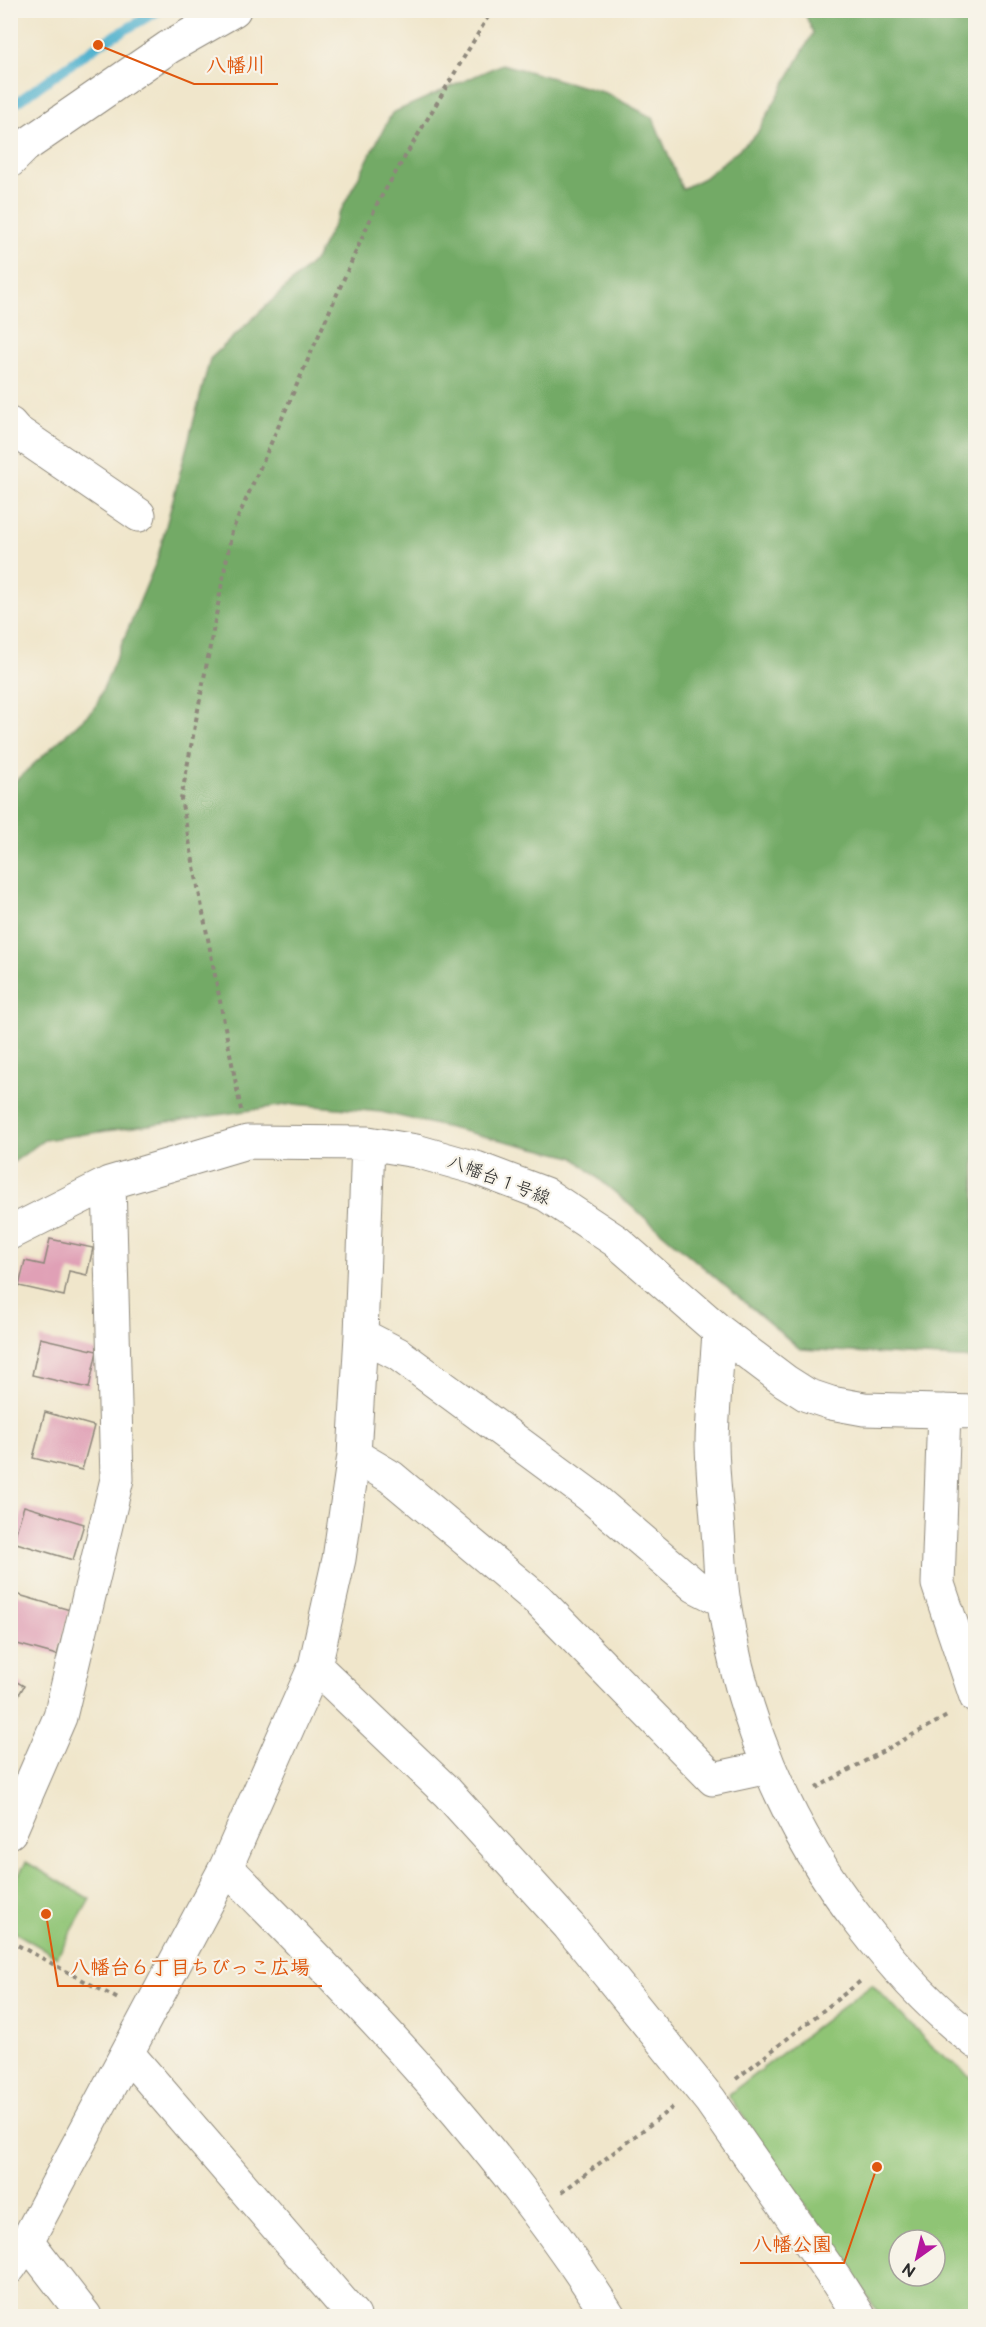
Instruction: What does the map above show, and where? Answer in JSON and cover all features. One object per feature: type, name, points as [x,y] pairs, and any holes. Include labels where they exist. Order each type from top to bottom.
[{"type":"street","points":[[10,161],[25,146],[169,47],[234,10]]},
{"type":"street","points":[[12,430],[139,515]]},
{"type":"street","name":"八幡台１号線","points":[[10,1233],[109,1183],[247,1142],[368,1143],[416,1151],[476,1168],[545,1194],[616,1240],[719,1331],[784,1382],[807,1395],[831,1403],[864,1409],[960,1412]]},
{"type":"street","points":[[86,2316],[19,2254],[226,1867],[315,1666],[339,1559],[354,1455],[368,1143]]},
{"type":"street","points":[[10,1832],[60,1717],[117,1479],[109,1183]]},
{"type":"street","points":[[719,1331],[712,1442],[724,1601],[746,1706],[768,1767],[815,1860],[888,1959],[954,2026],[975,2042]]},
{"type":"street","points":[[361,1335],[398,1353],[589,1495],[696,1586],[724,1601]]},
{"type":"street","points":[[960,1412],[938,1584],[965,1705]]},
{"type":"street","points":[[354,1455],[391,1477],[538,1600],[712,1779],[768,1767]]},
{"type":"street","points":[[315,1666],[447,1792],[569,1926],[705,2093],[859,2316]]},
{"type":"street","points":[[226,1867],[342,1983],[447,2102],[538,2210],[609,2316]]},
{"type":"street","points":[[128,2054],[354,2316]]},
{"type":"path","points":[[247,1142],[181,800],[232,531],[377,204],[492,10]]},
{"type":"path","points":[[786,1804],[965,1705]]},
{"type":"path","points":[[10,1941],[147,2015]]},
{"type":"path","points":[[538,2210],[705,2093],[888,1959]]},
{"type":"green space","points":[[804,11],[975,11],[975,1359],[800,1349],[573,1157],[381,1112],[293,1104],[44,1140],[11,1164],[11,785],[95,708],[157,560],[210,359],[315,260],[392,113],[502,64],[606,93],[653,118],[682,189],[704,178],[756,135],[813,33]]},
{"type":"green space","points":[[26,1862],[90,1899],[57,1957],[11,1930],[11,1889]]},
{"type":"green space","points":[[872,1984],[932,2047],[975,2080],[975,2316],[880,2316],[852,2272],[728,2095]]},
{"type":"building","points":[[50,1239],[93,1248],[87,1275],[69,1271],[64,1296],[19,1286],[25,1261],[44,1265]]},
{"type":"building","points":[[40,1338],[97,1351],[89,1388],[32,1375]]},
{"type":"building","points":[[45,1412],[94,1426],[82,1470],[33,1458]]},
{"type":"building","points":[[24,1506],[84,1524],[73,1560],[13,1542]]},
{"type":"building","points":[[12,1593],[70,1610],[57,1655],[10,1642]]},
{"type":"building","points":[[10,1678],[24,1686],[10,1710]]},
{"type":"waterway","points":[[10,107],[98,45],[160,10]]},
{"type":"place","name":"八幡川","points":[[98,45]]},
{"type":"place","name":"八幡台６丁目ちびっこ広場","points":[[46,1914]]},
{"type":"place","name":"八幡公園","points":[[877,2167]]}]
